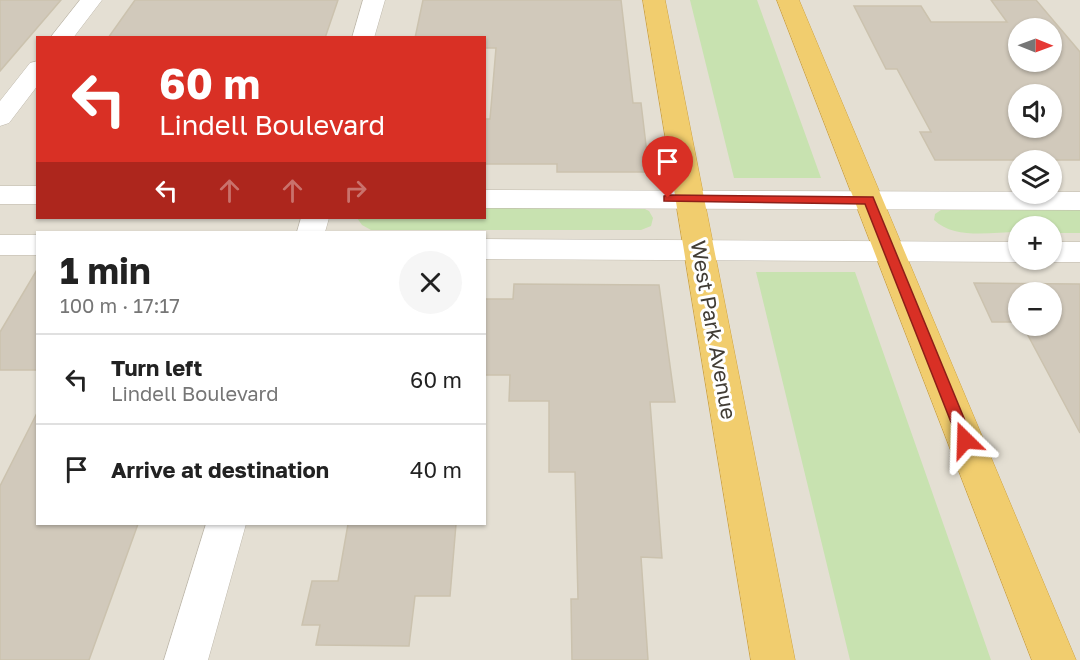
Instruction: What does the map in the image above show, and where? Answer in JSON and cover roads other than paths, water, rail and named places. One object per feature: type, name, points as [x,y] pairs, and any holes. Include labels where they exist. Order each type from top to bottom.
[{"type":"highway","name":"West Park Avenue","points":[[654,0],[773,660]]},
{"type":"highway","points":[[788,0],[1054,660]]},
{"type":"street","points":[[64,36],[91,0]]},
{"type":"street","points":[[364,36],[374,0]]},
{"type":"street","points":[[0,118],[36,71]]},
{"type":"street","points":[[0,195],[36,195]]},
{"type":"street","points":[[486,199],[1080,201]]},
{"type":"street","points":[[0,245],[36,245]]},
{"type":"street","points":[[486,249],[1008,252]]},
{"type":"street","points":[[1062,252],[1080,252]]},
{"type":"street","points":[[186,660],[226,525]]}]
